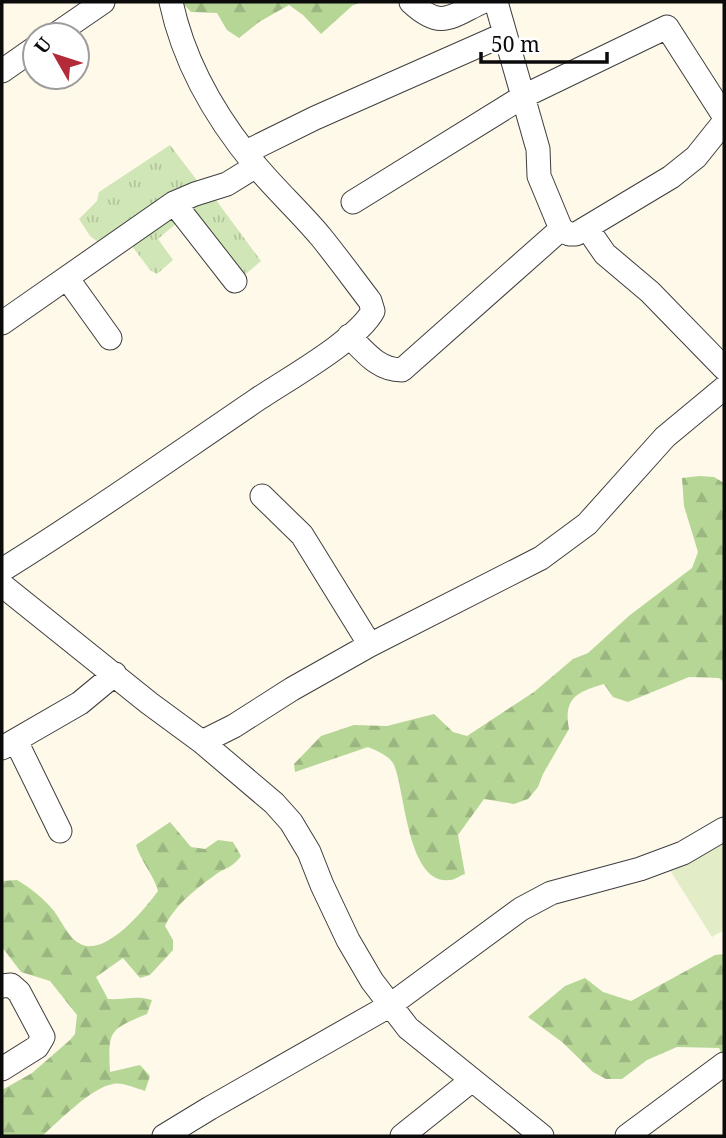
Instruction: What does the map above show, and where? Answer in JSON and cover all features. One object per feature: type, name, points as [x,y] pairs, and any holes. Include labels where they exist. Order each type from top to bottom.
[{"type":"street","points":[[75,21],[103,2]]},
{"type":"street","points":[[2,570],[294,376],[349,336],[368,320],[373,311],[370,301],[321,237],[251,159],[214,110],[190,62],[171,2]]},
{"type":"street","points":[[411,2],[432,19],[446,19],[482,2]]},
{"type":"street","points":[[353,202],[524,96],[667,27],[722,129],[671,177],[587,228],[576,234],[569,234],[561,229],[539,176],[538,149],[524,96],[496,2]]},
{"type":"street","points":[[2,323],[174,203],[227,184],[251,159],[315,118],[505,34]]},
{"type":"street","points":[[2,71],[21,58]]},
{"type":"street","points":[[174,203],[235,281]]},
{"type":"street","points":[[202,742],[234,726],[370,645],[541,558],[587,524],[665,437],[723,386],[650,292],[605,254],[587,228]]},
{"type":"street","points":[[349,336],[388,370],[402,370],[561,229]]},
{"type":"street","points":[[67,278],[110,338]]},
{"type":"street","points":[[262,496],[302,536],[370,645]]},
{"type":"street","points":[[2,585],[61,634],[202,742],[274,803],[292,822],[309,852],[348,940],[389,1006],[408,1028],[542,1136]]},
{"type":"street","points":[[60,831],[9,745],[80,703],[115,674]]},
{"type":"street","points":[[164,1136],[389,1006],[521,909],[551,893],[640,870],[683,853],[724,829]]},
{"type":"street","points":[[2,986],[11,985],[19,992],[43,1037],[37,1047],[2,1069]]},
{"type":"street","points":[[627,1136],[724,1064]]},
{"type":"street","points":[[402,1136],[472,1080]]},
{"type":"green space","points":[[182,2],[363,2],[353,5],[321,34],[289,5],[259,22],[239,38],[227,30],[217,13],[191,12]]},
{"type":"green space","points":[[170,145],[199,183],[213,196],[261,261],[232,286],[179,221],[158,239],[173,260],[157,274],[150,270],[120,230],[98,242],[90,236],[79,219],[97,201],[99,192]]},
{"type":"green space","points":[[714,477],[724,483],[724,682],[719,678],[689,677],[628,702],[613,697],[604,684],[579,694],[570,703],[568,710],[569,729],[538,787],[528,799],[514,804],[484,799],[458,835],[465,874],[450,880],[436,878],[425,868],[416,853],[410,834],[394,765],[383,754],[368,747],[295,772],[294,764],[321,736],[354,725],[387,726],[434,714],[453,732],[467,736],[534,692],[573,659],[588,653],[630,615],[692,568],[698,552],[684,506],[682,478]]},
{"type":"green space","points":[[170,822],[191,847],[205,849],[218,840],[233,842],[241,856],[193,892],[174,911],[165,926],[173,940],[173,950],[150,975],[140,978],[123,958],[96,977],[108,999],[152,1000],[147,1014],[118,1028],[111,1039],[110,1047],[110,1072],[140,1065],[150,1076],[145,1091],[113,1084],[95,1091],[42,1136],[2,1136],[2,1090],[32,1073],[70,1040],[75,1034],[77,1015],[50,981],[21,972],[2,947],[2,881],[17,880],[37,894],[54,911],[77,942],[87,946],[99,945],[122,931],[158,891],[136,845]]},
{"type":"green space","points":[[724,835],[724,930],[712,937],[668,867]]},
{"type":"green space","points":[[724,954],[724,1059],[719,1048],[677,1047],[647,1060],[622,1079],[606,1079],[593,1072],[562,1042],[528,1017],[565,986],[585,978],[603,992],[631,1001],[715,955]]}]
